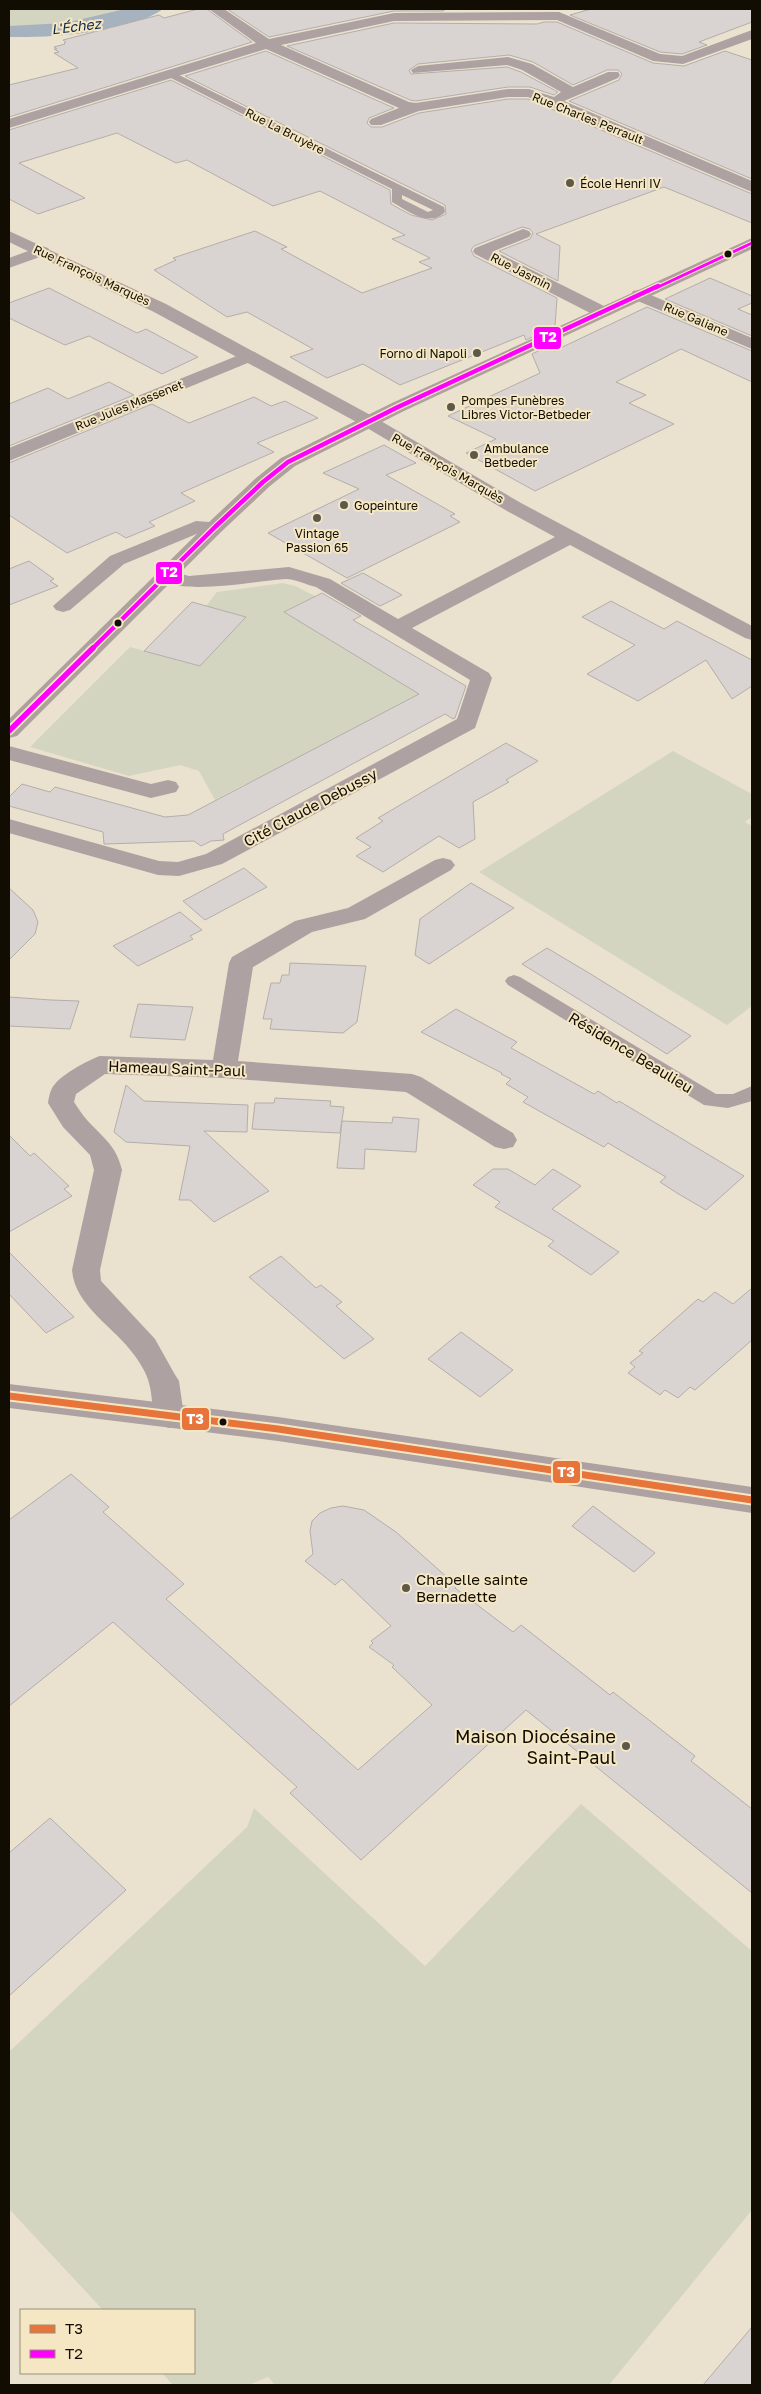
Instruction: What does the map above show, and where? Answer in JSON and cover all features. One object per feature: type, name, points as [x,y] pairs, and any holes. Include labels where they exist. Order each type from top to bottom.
[{"type":"main road","points":[[9,731],[215,527],[283,466],[312,448],[368,421],[752,243]]},
{"type":"street","name":"Rue Charles Perrault","points":[[215,9],[267,44],[406,106],[416,107]]},
{"type":"street","points":[[9,124],[267,44],[395,13],[559,16],[658,58],[674,60],[683,60],[752,34]]},
{"type":"street","points":[[418,70],[508,61],[527,67],[572,92]]},
{"type":"street","points":[[552,101],[613,75]]},
{"type":"street","name":"Rue Charles Perrault","points":[[376,122],[416,107],[508,93],[529,93],[552,101],[752,188]]},
{"type":"street","name":"Rue Jasmin","points":[[523,234],[481,251],[602,312]]},
{"type":"street","name":"Rue François Marquès","points":[[9,236],[160,308],[368,421],[570,537],[752,634]]},
{"type":"street","points":[[9,264],[42,251]]},
{"type":"street","name":"Rue Galiane","points":[[639,295],[752,344]]},
{"type":"street","name":"Rue Jules Massenet","points":[[9,455],[249,356]]},
{"type":"street","points":[[63,606],[117,560],[196,527],[215,527]]},
{"type":"street","points":[[398,627],[570,537]]},
{"type":"street","name":"Cité Claude Debussy","points":[[9,826],[158,868],[180,869],[214,859],[467,723],[481,678],[322,583],[289,573],[188,582],[167,576]]},
{"type":"street","points":[[9,753],[151,791],[168,786]]},
{"type":"street","points":[[224,1069],[241,963],[304,926],[356,914],[442,865]]},
{"type":"street","name":"Hameau Saint-Paul","points":[[169,1416],[164,1381],[145,1347],[93,1292],[87,1281],[86,1270],[108,1170],[107,1158],[101,1148],[71,1118],[61,1103],[64,1090],[100,1065],[224,1069],[412,1083],[504,1140]]},
{"type":"street","points":[[9,1396],[278,1429],[752,1500]]},
{"type":"lane","name":"Rue La Bruyère","points":[[171,74],[398,187]]},
{"type":"lane","name":"Résidence Beaulieu","points":[[514,981],[712,1100],[727,1103],[743,1098],[752,1092]]},
{"type":"green space","points":[[9,9],[125,9],[83,21],[9,26]]},
{"type":"green space","points":[[283,583],[295,586],[317,597],[287,611],[420,693],[415,698],[413,697],[248,786],[245,784],[215,800],[199,771],[180,765],[129,776],[30,747],[130,647],[200,666],[228,632],[231,633],[246,617],[206,606],[217,592]]},
{"type":"green space","points":[[673,751],[752,794],[752,817],[745,822],[752,826],[752,1006],[727,1025],[479,872]]},
{"type":"green space","points":[[581,1804],[752,1951],[752,2210],[609,2385],[275,2385],[268,2377],[249,2385],[173,2385],[163,2374],[195,2374],[195,2309],[102,2309],[9,2209],[9,2052],[247,1827],[254,1808],[425,1966]]},
{"type":"water","name":"L'Échez","points":[[125,9],[163,9],[131,24],[110,29],[67,35],[9,37],[9,26],[65,23]]},
{"type":"building","points":[[198,9],[207,9],[252,42],[9,117],[9,85],[78,68],[54,53],[59,52],[54,47],[65,44],[66,42],[63,40],[159,15],[164,18]]},
{"type":"building","points":[[227,9],[446,9],[443,11],[394,11],[269,37]]},
{"type":"building","points":[[591,9],[752,9],[752,22],[699,42],[707,45],[682,54],[660,52],[570,15]]},
{"type":"building","points":[[557,22],[653,63],[684,66],[725,51],[752,60],[752,179],[569,101],[619,80],[622,74],[618,70],[607,70],[573,85],[533,62],[509,55],[418,64],[409,70],[411,74],[507,67],[521,72],[558,92],[554,95],[530,87],[508,87],[416,101],[287,46],[394,23],[537,24]]},
{"type":"building","points":[[266,51],[394,108],[369,118],[367,123],[371,127],[382,127],[419,113],[508,99],[528,99],[752,194],[752,223],[664,187],[536,234],[560,246],[558,281],[499,251],[530,239],[533,233],[530,229],[522,227],[474,246],[471,250],[474,256],[557,298],[555,326],[526,340],[524,335],[400,385],[363,364],[327,378],[290,357],[313,349],[247,312],[227,317],[154,270],[176,260],[173,258],[255,231],[287,247],[281,249],[362,293],[432,268],[419,262],[430,258],[392,239],[405,235],[320,191],[273,206],[187,160],[176,163],[117,133],[19,163],[85,198],[38,214],[9,199],[9,130],[171,80],[390,190],[391,204],[411,215],[432,220],[446,214],[445,205],[185,76]]},
{"type":"building","points":[[710,278],[752,296],[752,303],[738,309],[752,315],[752,336],[665,299]]},
{"type":"building","points":[[49,288],[137,333],[146,329],[198,357],[162,374],[89,336],[65,345],[9,318],[9,303]]},
{"type":"building","points":[[647,307],[752,351],[752,382],[681,349],[616,382],[646,395],[629,403],[674,424],[535,491],[466,453],[496,439],[448,416],[540,373],[532,354],[555,343],[554,351]]},
{"type":"building","points":[[109,382],[134,395],[9,446],[9,404],[48,388],[68,399]]},
{"type":"building","points":[[254,397],[271,406],[285,401],[318,418],[257,443],[274,452],[181,493],[195,501],[149,522],[155,526],[126,538],[116,532],[67,553],[9,515],[9,463],[152,404],[189,423]]},
{"type":"building","points":[[384,445],[416,463],[386,475],[455,514],[450,516],[460,522],[347,578],[268,533],[359,489],[323,473]]},
{"type":"building","points":[[29,561],[54,579],[50,581],[58,586],[9,605],[9,569]]},
{"type":"building","points":[[363,573],[402,595],[380,606],[341,583]]},
{"type":"building","points":[[322,593],[361,616],[353,620],[466,686],[455,718],[453,719],[445,714],[223,834],[224,840],[211,841],[201,846],[194,841],[104,844],[103,832],[9,806],[9,797],[22,784],[50,792],[55,787],[165,817],[188,815],[419,694],[284,612]]},
{"type":"building","points":[[611,601],[664,629],[677,621],[752,660],[752,686],[732,699],[706,660],[638,701],[587,674],[635,645],[582,617]]},
{"type":"building","points":[[192,602],[246,617],[200,666],[144,651]]},
{"type":"building","points":[[506,743],[538,761],[506,780],[509,782],[473,802],[475,839],[459,848],[439,836],[383,872],[356,856],[371,847],[356,838],[383,821],[378,818]]},
{"type":"building","points":[[244,868],[267,887],[205,920],[183,901]]},
{"type":"building","points":[[471,883],[514,908],[429,964],[415,955],[420,919]]},
{"type":"building","points":[[9,888],[33,910],[38,922],[35,934],[9,960]]},
{"type":"building","points":[[180,912],[202,930],[190,936],[193,939],[138,966],[113,946]]},
{"type":"building","points":[[547,948],[691,1036],[667,1054],[522,964]]},
{"type":"building","points":[[290,963],[366,966],[357,1022],[343,1033],[270,1029],[272,1019],[263,1019],[271,983],[280,983],[282,975],[289,975]]},
{"type":"building","points":[[9,997],[79,1001],[70,1029],[9,1026]]},
{"type":"building","points":[[138,1004],[193,1007],[185,1040],[130,1037]]},
{"type":"building","points":[[456,1009],[517,1042],[511,1048],[594,1094],[598,1091],[617,1103],[619,1101],[744,1176],[706,1210],[660,1182],[666,1177],[608,1143],[604,1147],[523,1102],[528,1097],[506,1084],[511,1079],[502,1073],[421,1032]]},
{"type":"building","points":[[126,1085],[144,1101],[248,1105],[247,1132],[204,1131],[269,1191],[214,1222],[190,1200],[179,1200],[190,1146],[126,1142],[114,1132]]},
{"type":"building","points":[[275,1098],[331,1101],[330,1106],[344,1107],[340,1133],[252,1129],[255,1103],[274,1103]]},
{"type":"building","points":[[393,1117],[419,1119],[416,1152],[365,1149],[364,1169],[337,1168],[342,1121],[392,1123]]},
{"type":"building","points":[[9,1135],[30,1156],[34,1153],[69,1186],[64,1189],[72,1196],[9,1232]]},
{"type":"building","points":[[493,1169],[508,1169],[535,1185],[553,1169],[581,1186],[552,1209],[619,1252],[591,1275],[548,1246],[554,1241],[495,1207],[500,1202],[473,1185]]},
{"type":"building","points":[[9,1252],[74,1317],[46,1333],[9,1294]]},
{"type":"building","points":[[281,1256],[316,1288],[321,1285],[342,1302],[336,1306],[374,1339],[344,1359],[249,1277]]},
{"type":"building","points":[[752,1288],[752,1340],[695,1390],[690,1387],[678,1398],[665,1390],[660,1395],[628,1373],[635,1367],[630,1363],[643,1353],[639,1351],[698,1299],[703,1302],[715,1292],[733,1304]]},
{"type":"building","points":[[461,1332],[513,1370],[480,1397],[428,1359]]},
{"type":"building","points":[[71,1474],[109,1507],[103,1512],[184,1584],[166,1599],[358,1770],[432,1705],[392,1667],[394,1665],[369,1647],[373,1643],[371,1641],[391,1626],[342,1579],[335,1585],[305,1561],[313,1554],[310,1531],[312,1521],[320,1513],[331,1508],[343,1506],[364,1510],[396,1532],[457,1586],[455,1588],[513,1632],[521,1625],[610,1695],[613,1692],[695,1756],[691,1761],[752,1809],[752,1893],[526,1710],[361,1860],[290,1793],[297,1787],[113,1622],[9,1706],[9,1520]]},
{"type":"building","points":[[593,1506],[655,1553],[634,1572],[572,1526]]},
{"type":"building","points":[[50,1818],[126,1890],[9,1996],[9,1853]]},
{"type":"building","points":[[752,2327],[752,2385],[703,2385]]},
{"type":"transit line","name":"T2","points":[[9,731],[215,527],[263,482],[288,462],[398,407],[752,243]]},
{"type":"transit line","name":"T3","points":[[9,1396],[278,1429],[752,1500]]},
{"type":"place","name":"École Henri IV","points":[[570,183]]},
{"type":"place","name":"Forno di Napoli","points":[[477,353]]},
{"type":"place","name":"Pompes Funèbres Libres Victor-Betbeder","points":[[451,407]]},
{"type":"place","name":"Ambulance Betbeder","points":[[474,455]]},
{"type":"place","name":"Gopeinture","points":[[344,505]]},
{"type":"place","name":"Vintage Passion 65","points":[[317,518]]},
{"type":"place","name":"Chapelle sainte Bernadette","points":[[406,1588]]},
{"type":"place","name":"Maison Diocésaine Saint-Paul","points":[[626,1746]]}]
